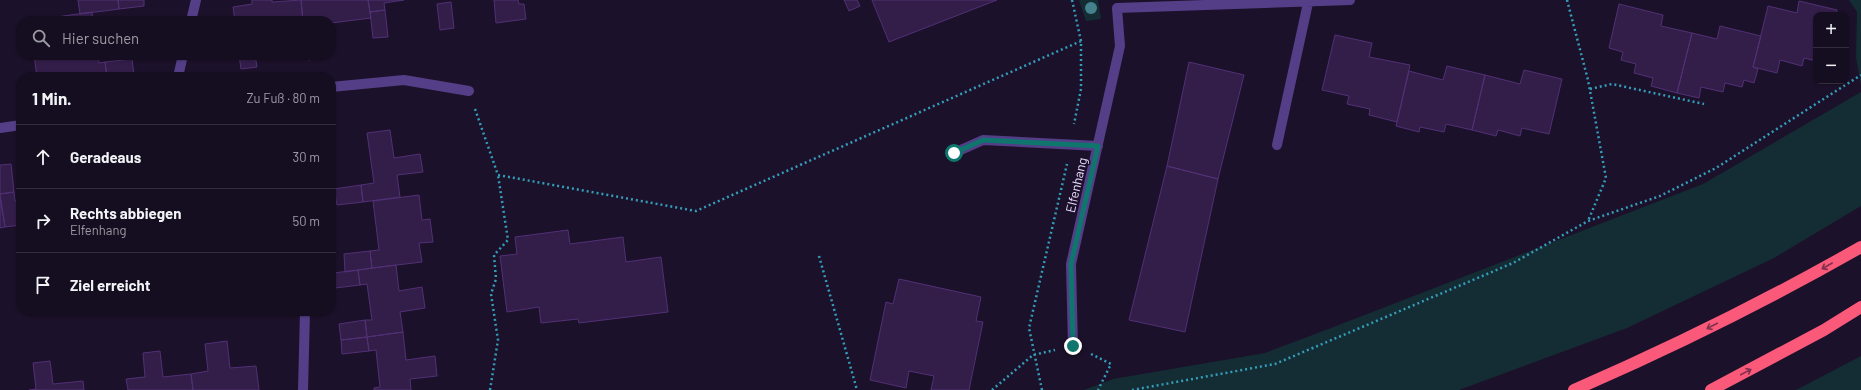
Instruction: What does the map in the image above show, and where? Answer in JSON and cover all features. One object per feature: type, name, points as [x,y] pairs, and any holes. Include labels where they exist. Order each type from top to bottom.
[{"type":"highway","points":[[1574,390],[1647,358],[1795,285],[1861,246]]},
{"type":"highway","points":[[1711,390],[1824,330],[1861,307]]},
{"type":"street","points":[[192,16],[196,0]]},
{"type":"street","name":"Elfenhang","points":[[1073,346],[1071,264],[1120,46],[1116,4],[1308,3],[1350,0]]},
{"type":"street","points":[[1277,145],[1308,3]]},
{"type":"street","points":[[179,72],[182,60]]},
{"type":"street","points":[[336,86],[404,80],[469,91]]},
{"type":"street","points":[[0,128],[16,126]]},
{"type":"street","points":[[954,153],[983,140],[1098,146]]},
{"type":"street","points":[[303,390],[305,316]]},
{"type":"path","points":[[1042,390],[1028,328],[1071,145],[1081,89],[1081,40],[1072,0]]},
{"type":"path","points":[[1567,0],[1590,89],[1606,178],[1588,221]]},
{"type":"path","points":[[498,175],[696,211],[1081,40]]},
{"type":"path","points":[[1132,390],[1275,364],[1513,263],[1588,221],[1660,196],[1716,168],[1861,75]]},
{"type":"path","points":[[1590,89],[1612,84],[1704,104]]},
{"type":"path","points":[[469,91],[498,175],[508,240],[494,256],[496,279],[491,294],[498,340],[490,390]]},
{"type":"path","points":[[819,256],[857,390]]},
{"type":"path","points":[[1073,346],[1111,364],[1098,390]]},
{"type":"path","points":[[992,390],[1033,355]]},
{"type":"shaded area","points":[[1079,0],[1098,0],[1101,19],[1086,21]]},
{"type":"shaded area","points":[[1849,0],[1861,0],[1861,86],[1856,57],[1857,12]]},
{"type":"shaded area","points":[[1861,92],[1861,206],[1774,258],[1627,328],[1459,390],[1084,390],[1113,379],[1265,353],[1331,328],[1703,184]]},
{"type":"shaded area","points":[[1861,356],[1861,390],[1796,390]]},
{"type":"building","points":[[78,0],[118,0],[119,9],[80,14]]},
{"type":"building","points":[[118,0],[144,0],[144,6],[119,9]]},
{"type":"building","points":[[252,0],[272,0],[272,2],[301,0],[303,16],[234,16],[233,7],[252,4]]},
{"type":"building","points":[[301,0],[368,0],[371,18],[336,22],[336,16],[303,16]]},
{"type":"building","points":[[368,0],[404,0],[384,3],[385,10],[370,12]]},
{"type":"building","points":[[494,0],[518,0],[519,4],[524,4],[526,19],[496,23]]},
{"type":"building","points":[[844,0],[857,0],[860,6],[849,11]]},
{"type":"building","points":[[872,0],[997,0],[889,42]]},
{"type":"building","points":[[1799,1],[1837,10],[1837,12],[1813,12],[1813,60],[1804,58],[1802,66],[1780,60],[1777,73],[1753,67],[1768,6],[1797,13]]},
{"type":"building","points":[[451,2],[454,28],[440,30],[437,4]]},
{"type":"building","points":[[1619,4],[1663,15],[1661,26],[1692,33],[1677,93],[1651,86],[1653,78],[1634,73],[1636,64],[1621,60],[1623,52],[1609,48]]},
{"type":"building","points":[[385,10],[388,37],[373,38],[370,12]]},
{"type":"building","points":[[92,12],[92,16],[63,16]]},
{"type":"building","points":[[1720,26],[1761,36],[1753,67],[1758,69],[1754,83],[1744,80],[1742,87],[1725,83],[1723,92],[1701,87],[1699,98],[1677,93],[1692,33],[1717,39]]},
{"type":"building","points":[[1335,35],[1372,43],[1369,57],[1410,65],[1397,122],[1369,115],[1370,109],[1347,104],[1349,96],[1322,90]]},
{"type":"building","points":[[35,60],[99,60],[99,63],[105,62],[106,72],[36,72]]},
{"type":"building","points":[[132,60],[134,72],[106,72],[105,62]]},
{"type":"building","points":[[240,60],[256,60],[257,67],[241,69]]},
{"type":"building","points":[[1189,62],[1244,75],[1218,179],[1167,166]]},
{"type":"building","points":[[1447,66],[1485,75],[1472,130],[1446,124],[1444,132],[1420,127],[1419,132],[1396,126],[1409,71],[1443,80]]},
{"type":"building","points":[[1524,70],[1562,79],[1549,134],[1522,128],[1520,136],[1498,130],[1496,136],[1472,130],[1485,75],[1520,84]]},
{"type":"building","points":[[390,130],[394,158],[420,154],[423,172],[397,175],[400,197],[363,202],[361,185],[374,183],[367,133]]},
{"type":"building","points":[[11,164],[14,192],[0,194],[0,165]]},
{"type":"building","points":[[1167,166],[1218,179],[1185,332],[1129,320]]},
{"type":"building","points":[[361,185],[363,202],[337,205],[336,189]]},
{"type":"building","points":[[14,192],[16,201],[16,226],[5,227],[0,194]]},
{"type":"building","points":[[419,195],[422,220],[430,219],[433,242],[419,243],[422,262],[372,268],[370,251],[379,250],[373,201]]},
{"type":"building","points":[[0,197],[5,227],[0,228]]},
{"type":"building","points":[[568,230],[570,244],[623,237],[626,262],[661,257],[668,312],[579,323],[578,319],[541,323],[539,307],[507,312],[500,256],[517,254],[515,237]]},
{"type":"building","points":[[370,251],[372,268],[345,272],[344,254]]},
{"type":"building","points":[[396,265],[399,291],[422,287],[425,308],[400,312],[403,332],[367,337],[365,320],[372,320],[367,284],[360,285],[358,270]]},
{"type":"building","points":[[358,270],[360,285],[336,288],[336,273]]},
{"type":"building","points":[[899,279],[981,297],[976,321],[983,322],[969,390],[931,390],[934,376],[909,371],[906,388],[870,380],[886,302],[893,304]]},
{"type":"building","points":[[365,320],[367,337],[341,340],[339,324]]},
{"type":"building","points":[[403,332],[406,360],[435,356],[437,376],[410,379],[411,390],[374,390],[374,388],[380,387],[376,350],[369,351],[367,337]]},
{"type":"building","points":[[367,337],[369,351],[342,354],[341,340]]},
{"type":"building","points":[[227,341],[230,368],[256,366],[259,390],[193,390],[191,374],[208,371],[205,344]]},
{"type":"building","points":[[160,351],[163,377],[191,374],[193,390],[128,390],[126,379],[145,377],[143,353]]},
{"type":"building","points":[[50,361],[53,384],[83,381],[84,390],[29,390],[36,389],[33,363]]},
{"type":"route","points":[[954,153],[983,140],[1098,146],[1071,264],[1073,346]]}]
